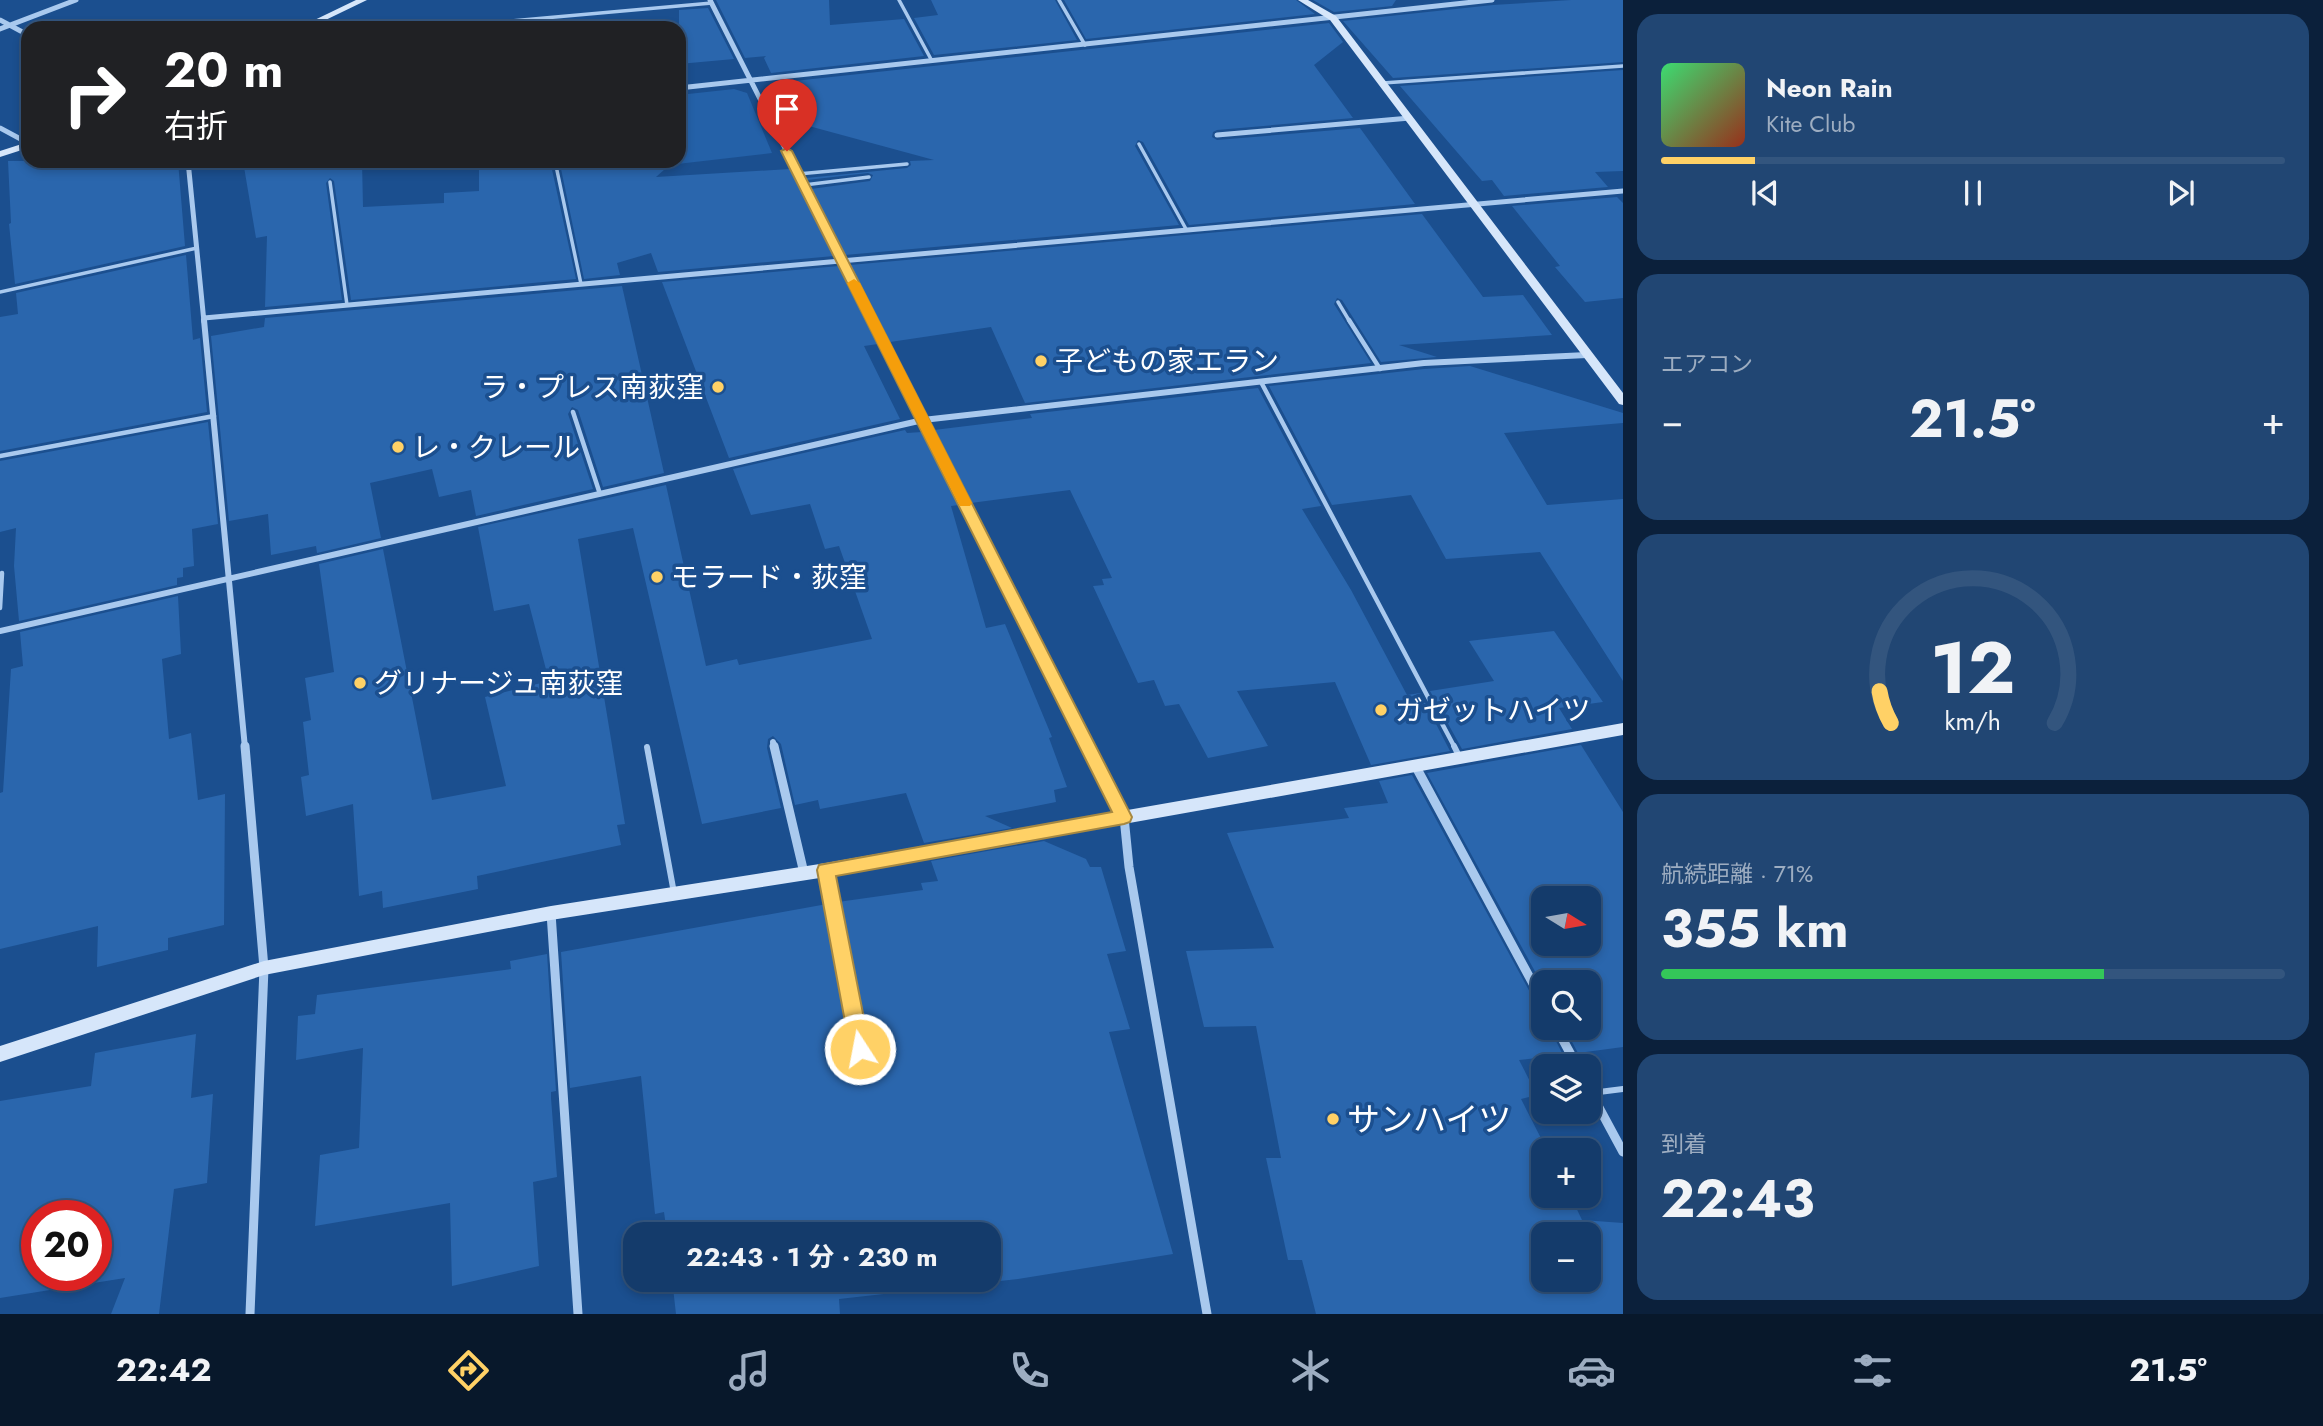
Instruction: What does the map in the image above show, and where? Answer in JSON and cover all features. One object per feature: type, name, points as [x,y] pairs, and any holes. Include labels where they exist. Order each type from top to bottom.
[{"type":"street","points":[[0,29],[76,0]]},
{"type":"street","points":[[317,21],[363,0]]},
{"type":"street","points":[[1301,0],[1333,18],[1623,401]]},
{"type":"street","points":[[686,87],[1492,0]]},
{"type":"street","points":[[711,1],[1124,817],[1129,867],[1207,1314]]},
{"type":"street","points":[[0,20],[21,31]]},
{"type":"street","points":[[1217,135],[1410,118]]},
{"type":"street","points":[[0,128],[21,140]]},
{"type":"street","points":[[0,154],[21,146]]},
{"type":"street","points":[[189,168],[230,579],[264,968],[250,1314]]},
{"type":"street","points":[[204,318],[1623,191]]},
{"type":"street","points":[[0,631],[923,420],[1424,363],[1587,355]]},
{"type":"street","points":[[0,1054],[264,968],[551,913],[804,874],[1623,729]]},
{"type":"street","points":[[773,742],[804,874]]},
{"type":"street","points":[[1416,767],[1531,980]]},
{"type":"street","points":[[551,913],[578,1314]]},
{"type":"street","points":[[1601,1111],[1623,1152]]},
{"type":"lane","points":[[899,0],[932,61]]},
{"type":"lane","points":[[1059,0],[1086,45]]},
{"type":"lane","points":[[1450,0],[1457,4]]},
{"type":"lane","points":[[504,21],[711,1]]},
{"type":"lane","points":[[1383,83],[1623,66]]},
{"type":"lane","points":[[1139,144],[1186,229]]},
{"type":"lane","points":[[798,174],[907,163]]},
{"type":"lane","points":[[556,168],[581,284]]},
{"type":"lane","points":[[804,185],[869,177]]},
{"type":"lane","points":[[330,182],[347,305]]},
{"type":"lane","points":[[0,292],[197,248]]},
{"type":"lane","points":[[1338,302],[1380,369]]},
{"type":"lane","points":[[1261,383],[1460,758]]},
{"type":"lane","points":[[573,412],[600,494]]},
{"type":"lane","points":[[0,456],[214,416]]},
{"type":"lane","points":[[0,608],[2,573]]},
{"type":"lane","points":[[647,747],[674,894]]},
{"type":"lane","points":[[826,870],[860,1049]]},
{"type":"lane","points":[[1601,1090],[1623,1089]]},
{"type":"shaded area","points":[[734,89],[747,93],[772,153],[686,163],[686,94]]},
{"type":"building","points":[[716,0],[829,0],[830,25],[904,19],[924,56],[771,73],[764,58],[766,56],[745,58]]},
{"type":"building","points":[[931,0],[1055,0],[1077,40],[934,55],[914,18],[938,15]]},
{"type":"building","points":[[1064,0],[1296,0],[1315,14],[1086,39]]},
{"type":"building","points":[[1313,0],[1396,0],[1392,6],[1334,12]]},
{"type":"building","points":[[1623,0],[1623,62],[1393,78],[1343,21],[1493,5]]},
{"type":"building","points":[[708,8],[734,59],[686,63],[686,21],[679,21],[679,10]]},
{"type":"building","points":[[1329,23],[1343,42],[1314,65],[1353,118],[1217,130],[1212,137],[1217,140],[1360,128],[1415,204],[1189,225],[1143,142],[1138,140],[1135,146],[1179,225],[845,255],[811,189],[870,181],[873,175],[868,173],[806,178],[907,168],[911,165],[910,161],[934,160],[794,122],[776,83]]},
{"type":"building","points":[[1623,70],[1623,171],[1595,172],[1608,187],[1504,196],[1492,180],[1482,181],[1400,86]]},
{"type":"building","points":[[8,161],[21,161],[21,168],[179,168],[185,246],[15,284]]},
{"type":"building","points":[[244,168],[362,168],[363,207],[444,203],[444,193],[479,191],[479,168],[552,168],[576,279],[351,300],[334,181],[330,178],[326,183],[342,300],[265,307],[267,236],[256,238]]},
{"type":"building","points":[[561,168],[666,168],[656,177],[790,169],[834,256],[658,272],[651,253],[617,263],[620,275],[584,279]]},
{"type":"building","points":[[1617,197],[1623,203],[1623,298],[1585,302],[1555,267],[1560,266],[1512,206]]},
{"type":"building","points":[[1422,214],[1483,297],[1523,295],[1552,335],[1399,345],[1437,357],[1381,362],[1342,300],[1337,298],[1334,304],[1371,363],[1025,403],[991,327],[890,342],[850,265]]},
{"type":"building","points":[[186,255],[193,340],[200,338],[207,412],[0,451],[0,317],[18,314],[16,293]]},
{"type":"building","points":[[839,266],[878,344],[864,346],[900,419],[729,458],[662,282]]},
{"type":"building","points":[[622,286],[664,473],[603,487],[578,410],[572,407],[568,414],[593,489],[476,516],[471,490],[439,497],[432,469],[370,483],[381,538],[317,553],[316,546],[271,555],[268,514],[229,521],[211,336],[264,327],[265,318]]},
{"type":"building","points":[[1470,366],[1623,413],[1623,423],[1504,433],[1547,505],[1623,499],[1623,681],[1540,552],[1446,559],[1411,495],[1332,505],[1269,386]]},
{"type":"building","points":[[1258,388],[1321,506],[1302,509],[1351,590],[1407,695],[1420,693],[1450,751],[1371,765],[1335,682],[1237,691],[1268,746],[1208,758],[1179,704],[1165,706],[1154,680],[1138,683],[1093,586],[1104,585],[1102,579],[1112,578],[1070,490],[971,503],[934,430],[1032,418],[1030,414]]},
{"type":"building","points":[[208,422],[218,524],[192,529],[194,566],[183,568],[183,577],[177,578],[177,585],[19,621],[14,566],[16,528],[0,532],[0,461]]},
{"type":"building","points":[[905,430],[907,433],[922,432],[959,505],[951,506],[986,628],[1005,624],[1052,737],[1049,738],[1067,787],[1054,790],[1056,802],[985,816],[1012,828],[924,843],[906,793],[820,809],[818,800],[795,805],[781,744],[773,736],[768,739],[767,748],[781,808],[702,824],[633,528],[578,539],[625,824],[617,825],[621,845],[477,876],[478,889],[383,908],[382,891],[359,896],[353,804],[306,816],[301,777],[309,775],[303,722],[311,720],[305,678],[334,672],[319,564],[383,549],[432,800],[506,786],[485,697],[549,681],[529,604],[494,611],[478,527],[666,485],[706,666],[737,659],[739,665],[872,639],[839,546],[825,549],[810,504],[751,515],[733,469]]},
{"type":"building","points":[[178,596],[181,654],[162,659],[169,739],[191,733],[198,800],[225,794],[224,925],[168,938],[168,950],[97,967],[98,926],[0,949],[0,793],[3,792],[11,669],[23,666],[20,632]]},
{"type":"building","points":[[1554,631],[1603,702],[1559,708],[1572,729],[1462,749],[1430,691],[1494,681],[1469,641]]},
{"type":"building","points":[[1581,745],[1623,812],[1623,1047],[1578,1053],[1571,1040],[1601,1040],[1601,970],[1534,970],[1427,773]]},
{"type":"building","points":[[1412,775],[1531,994],[1531,1040],[1556,1040],[1562,1054],[1531,1054],[1531,1059],[1519,1060],[1531,1083],[1531,1096],[1521,1099],[1531,1124],[1534,1124],[1541,1138],[1531,1138],[1531,1208],[1576,1208],[1582,1220],[1623,1223],[1623,1314],[1316,1314],[1302,1260],[1288,1260],[1266,1158],[1281,1158],[1256,1026],[1204,1027],[1186,951],[1274,948],[1227,833],[1349,818],[1344,808],[1388,803],[1379,781]]},
{"type":"building","points":[[1044,841],[1086,859],[1090,867],[1101,867],[1126,951],[1107,954],[1130,1029],[1109,1032],[1173,1254],[1001,1281],[1001,1222],[665,1222],[664,1212],[655,1214],[641,1076],[570,1088],[561,952],[827,904],[854,1050],[862,1054],[866,1048],[838,902],[923,890],[921,883],[938,881],[931,861]]},
{"type":"building","points":[[547,954],[556,1091],[551,1092],[551,1098],[557,1177],[533,1182],[539,1266],[452,1286],[450,1203],[315,1226],[320,1155],[359,1148],[363,1048],[296,1060],[298,1016],[315,1014],[317,995],[511,969],[510,961]]},
{"type":"building","points":[[196,1034],[191,1098],[213,1094],[207,1183],[174,1189],[159,1314],[111,1314],[125,1278],[112,1280],[112,1200],[21,1200],[21,1291],[44,1291],[0,1298],[0,1101],[91,1086],[95,1053]]},
{"type":"building","points":[[673,1292],[902,1292],[839,1299],[840,1314],[676,1314]]},
{"type":"slow traffic","points":[[854,283],[965,503]]},
{"type":"place","name":"子どもの家エラン","points":[[1041,361]]},
{"type":"place","name":"ラ・プレス南荻窪","points":[[718,387]]},
{"type":"place","name":"レ・クレール","points":[[398,447]]},
{"type":"place","name":"モラード・荻窪","points":[[657,577]]},
{"type":"place","name":"グリナージュ南荻窪","points":[[360,683]]},
{"type":"place","name":"ガゼットハイツ","points":[[1381,710]]},
{"type":"place","name":"サンハイツ","points":[[1333,1119]]},
{"type":"route","points":[[787,151],[1124,817],[826,870],[860,1049]]}]
